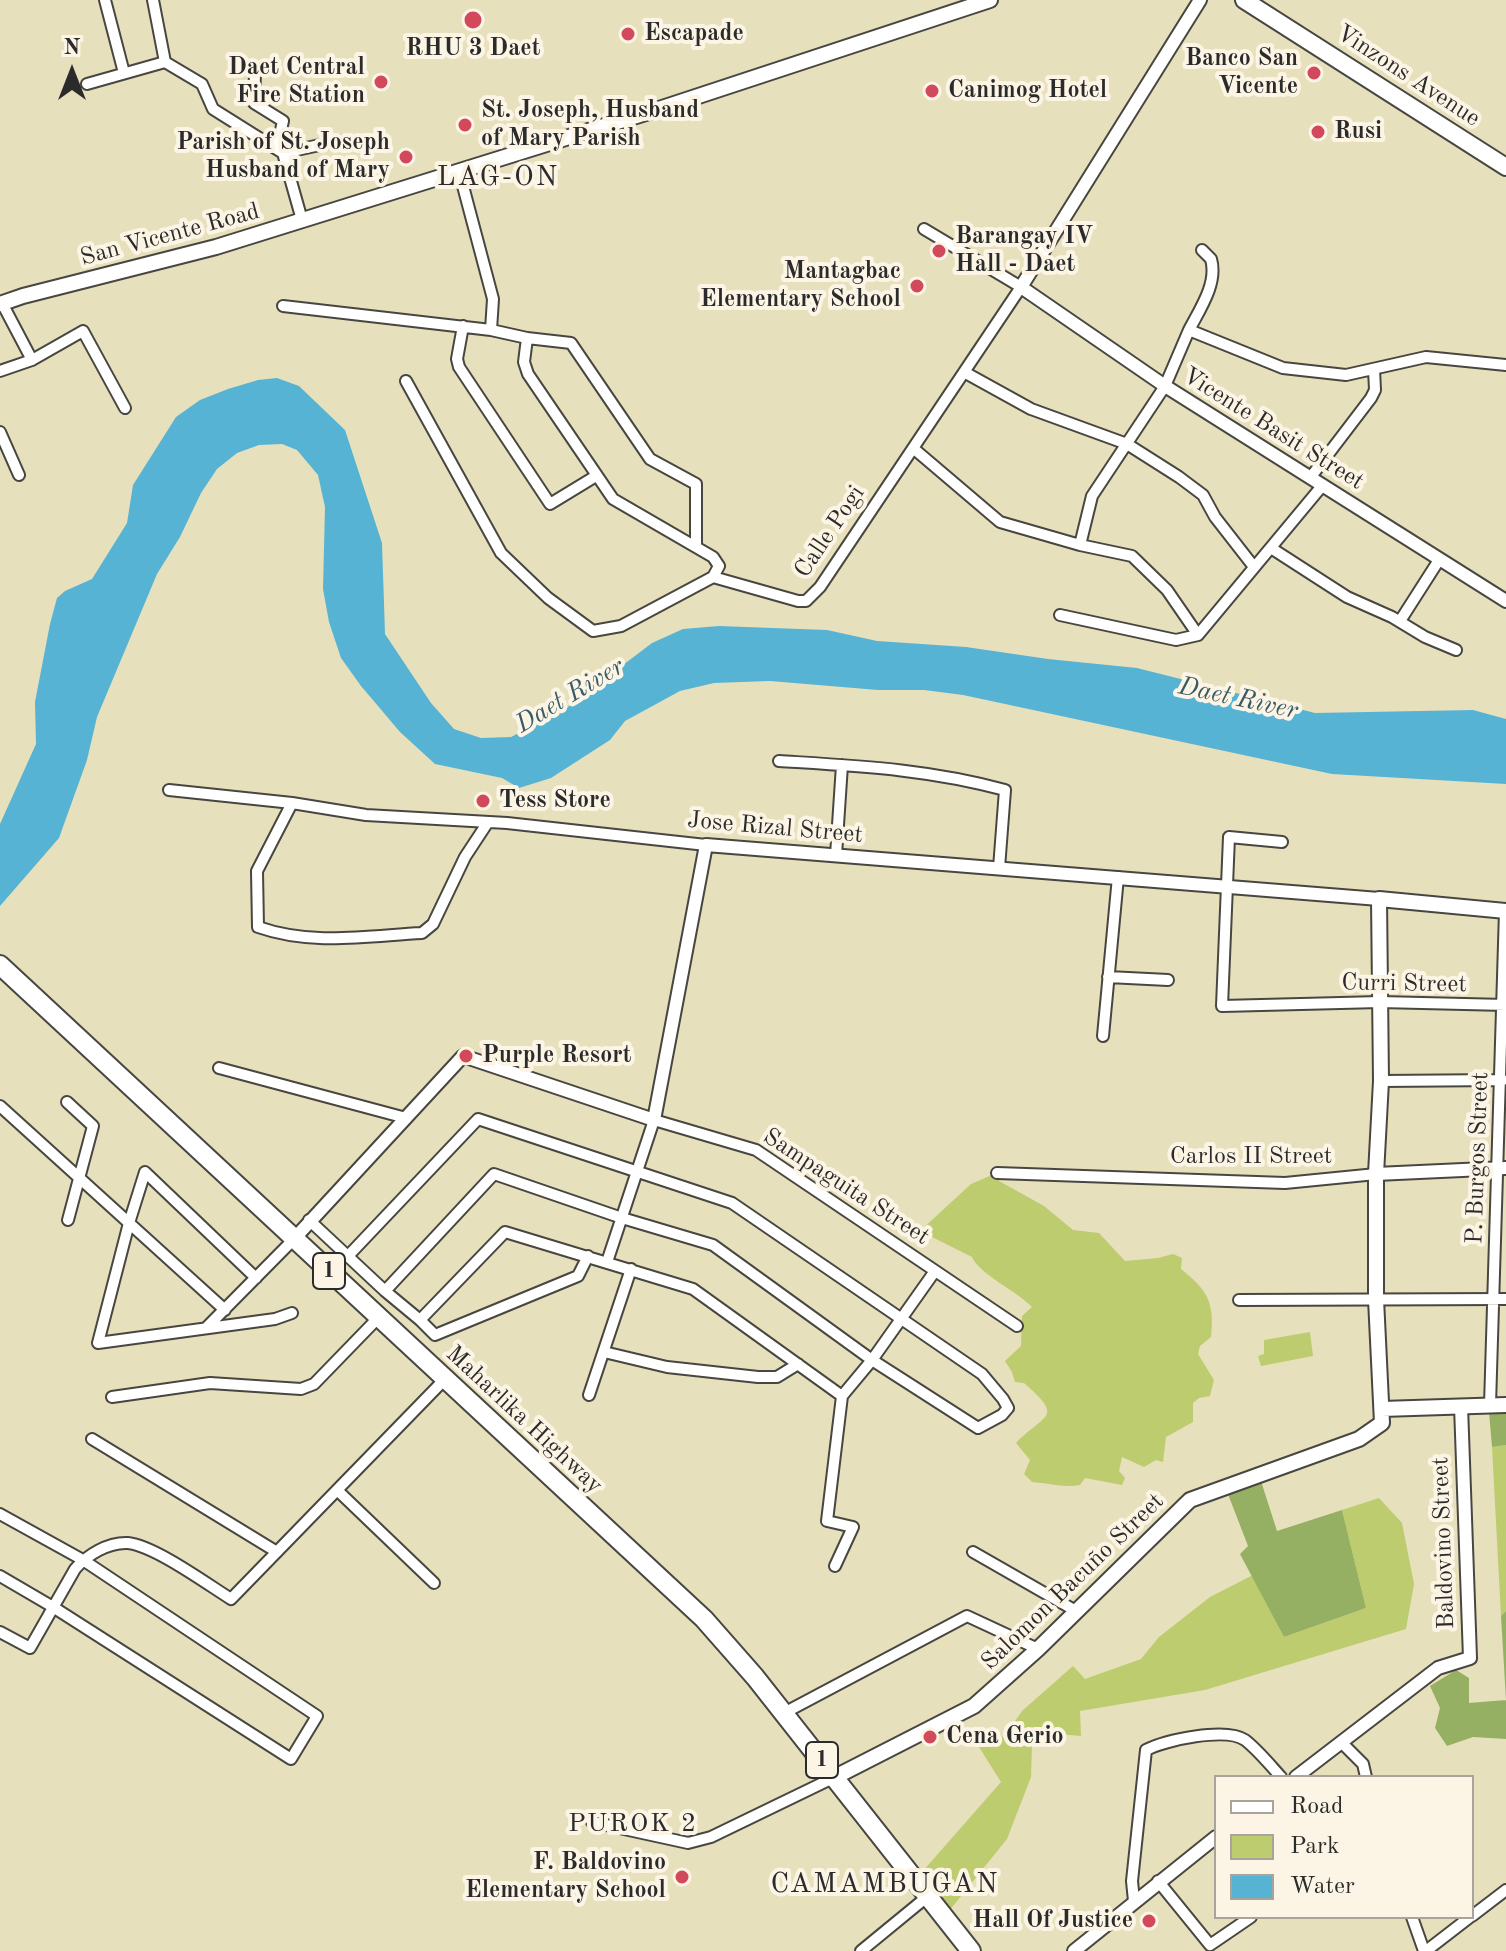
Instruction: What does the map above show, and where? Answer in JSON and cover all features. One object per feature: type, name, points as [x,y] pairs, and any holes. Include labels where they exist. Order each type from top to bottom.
[{"type":"highway","name":"Maharlika Highway","points":[[0,965],[704,1619],[784,1713],[971,1951]]},
{"type":"main road","name":"San Vicente Road","points":[[1,304],[216,247],[990,0]]},
{"type":"main road","name":"Vinzons Avenue","points":[[1244,0],[1506,167]]},
{"type":"main road","points":[[1506,911],[1379,899],[1381,1081],[1376,1174],[1376,1299],[1382,1409],[1506,1405]]},
{"type":"main road","name":"Salomon Bacuño Street","points":[[835,1777],[974,1706],[1038,1649],[1190,1500],[1359,1439],[1382,1423],[1382,1409]]},
{"type":"street","points":[[105,0],[124,73]]},
{"type":"street","points":[[153,0],[165,62]]},
{"type":"street","name":"Calle Pogi","points":[[713,577],[798,601],[806,601],[820,587],[1021,287],[1200,0]]},
{"type":"street","points":[[87,84],[165,62],[202,84],[213,109],[280,151],[338,141]]},
{"type":"street","points":[[255,73],[254,103],[283,121],[280,151],[302,220]]},
{"type":"street","points":[[459,171],[493,299],[491,330]]},
{"type":"street","points":[[924,229],[1021,287]]},
{"type":"street","points":[[1080,545],[1092,496],[1165,386],[1205,299],[1212,276],[1211,259],[1202,250]]},
{"type":"street","name":"Vicente Basit Street","points":[[1021,287],[1165,386],[1506,601]]},
{"type":"street","points":[[1,304],[32,360]]},
{"type":"street","points":[[283,306],[463,326],[571,343],[650,459],[696,484],[696,547]]},
{"type":"street","points":[[463,326],[457,359],[459,367],[550,504],[596,476]]},
{"type":"street","points":[[1189,330],[1283,368],[1346,375],[1426,357],[1506,365]]},
{"type":"street","points":[[0,371],[32,360],[83,331],[125,408]]},
{"type":"street","points":[[406,381],[501,553],[548,598],[593,631],[621,626],[713,577],[718,570],[718,562],[613,499],[528,374],[524,362],[527,338]]},
{"type":"street","points":[[1310,478],[1371,398],[1375,390],[1374,369]]},
{"type":"street","points":[[964,372],[1031,409],[1127,444],[1179,477],[1203,495],[1215,517],[1254,567]]},
{"type":"street","points":[[0,432],[5,458],[19,475]]},
{"type":"street","points":[[913,448],[1000,522],[1132,556],[1167,590],[1198,635]]},
{"type":"street","points":[[1060,615],[1176,640],[1198,635],[1322,486]]},
{"type":"street","points":[[1271,548],[1347,597],[1456,650]]},
{"type":"street","points":[[1400,621],[1439,560]]},
{"type":"street","points":[[779,761],[955,776],[1005,790],[999,868]]},
{"type":"street","points":[[836,855],[842,765]]},
{"type":"street","name":"Jose Rizal Street","points":[[169,790],[292,803],[366,815],[488,822],[706,845],[1379,899]]},
{"type":"street","points":[[292,803],[257,871],[258,927],[282,936],[314,940],[422,933],[433,924],[465,857],[488,822]]},
{"type":"street","points":[[1225,886],[1229,837],[1282,842]]},
{"type":"street","points":[[607,1262],[654,1120],[706,845]]},
{"type":"street","points":[[1103,1036],[1118,877]]},
{"type":"street","name":"Curri Street","points":[[1225,886],[1222,1006],[1380,1002],[1504,1005]]},
{"type":"street","name":"P. Burgos Street","points":[[1490,1405],[1502,1168],[1506,911]]},
{"type":"street","points":[[1108,977],[1168,980]]},
{"type":"street","name":"Sampaguita Street","points":[[294,1239],[463,1056],[654,1120],[756,1150],[1017,1326]]},
{"type":"street","points":[[219,1068],[406,1118]]},
{"type":"street","points":[[1381,1081],[1503,1080]]},
{"type":"street","points":[[67,1102],[93,1126],[68,1220]]},
{"type":"street","points":[[0,1106],[225,1310]]},
{"type":"street","points":[[348,1256],[478,1119],[732,1203],[982,1374],[1008,1408],[1002,1415],[978,1428],[872,1360],[713,1245],[494,1174],[385,1291]]},
{"type":"street","name":"Carlos II Street","points":[[997,1173],[1285,1183],[1376,1174],[1502,1168]]},
{"type":"street","points":[[256,1278],[145,1172],[98,1343],[275,1319],[292,1313]]},
{"type":"street","points":[[309,1220],[435,1335],[578,1276],[588,1256]]},
{"type":"street","points":[[420,1320],[505,1232],[693,1289],[842,1396]]},
{"type":"street","points":[[207,1327],[294,1239]]},
{"type":"street","points":[[589,1395],[631,1269]]},
{"type":"street","points":[[835,1566],[853,1527],[827,1521],[842,1396],[872,1360],[935,1271]]},
{"type":"street","points":[[1239,1300],[1506,1299]]},
{"type":"street","points":[[112,1397],[210,1383],[301,1389],[314,1384],[379,1317]]},
{"type":"street","points":[[604,1352],[667,1367],[758,1377],[777,1377],[798,1364]]},
{"type":"street","points":[[0,1632],[30,1648],[83,1560],[112,1544],[131,1543],[166,1559],[231,1599],[445,1379]]},
{"type":"street","name":"Baldovino Street","points":[[1299,1775],[1438,1668],[1470,1658],[1461,1406]]},
{"type":"street","points":[[92,1439],[277,1552]]},
{"type":"street","points":[[337,1490],[434,1583]]},
{"type":"street","points":[[0,1514],[83,1560],[317,1716],[291,1759],[0,1576]]},
{"type":"street","points":[[973,1552],[1076,1611]]},
{"type":"street","points":[[784,1713],[967,1616],[1038,1649]]},
{"type":"street","points":[[1134,1901],[1132,1881],[1146,1750],[1189,1738],[1236,1736],[1245,1740],[1279,1775]]},
{"type":"street","points":[[1341,1742],[1363,1764],[1366,1775]]},
{"type":"street","points":[[592,1822],[688,1843],[711,1837],[835,1777]]},
{"type":"street","points":[[1074,1951],[1214,1839]]},
{"type":"street","points":[[1158,1881],[1210,1945],[1248,1919]]},
{"type":"street","points":[[1474,1914],[1506,1890]]},
{"type":"street","points":[[861,1951],[928,1896]]},
{"type":"street","points":[[1413,1919],[1425,1951],[1467,1919]]},
{"type":"green space","points":[[999,1172],[999,1181],[1044,1206],[1073,1230],[1099,1233],[1125,1261],[1173,1254],[1182,1258],[1181,1269],[1207,1298],[1212,1315],[1211,1337],[1200,1346],[1198,1354],[1214,1380],[1210,1396],[1193,1403],[1193,1422],[1166,1437],[1163,1462],[1156,1460],[1144,1467],[1122,1457],[1119,1471],[1125,1478],[1122,1485],[1085,1478],[1080,1485],[1056,1485],[1032,1482],[1024,1474],[1030,1460],[1016,1443],[1042,1420],[1047,1410],[1024,1383],[1015,1382],[1005,1361],[1021,1346],[1022,1316],[1032,1307],[982,1270],[972,1257],[920,1231],[971,1184]]},
{"type":"green space","points":[[1310,1332],[1313,1356],[1261,1366],[1258,1356],[1264,1354],[1264,1340]]},
{"type":"green space","points":[[1506,1411],[1506,1445],[1492,1447],[1489,1412]]},
{"type":"green space","points":[[1506,1445],[1506,1611],[1501,1616],[1492,1447]]},
{"type":"green space","points":[[1260,1478],[1277,1531],[1342,1510],[1366,1608],[1284,1637],[1240,1554],[1248,1546],[1226,1489]]},
{"type":"green space","points":[[1379,1498],[1402,1523],[1414,1584],[1406,1629],[1205,1690],[1080,1711],[1081,1736],[1009,1730],[1022,1711],[1073,1666],[1085,1679],[1141,1659],[1159,1637],[1210,1597],[1253,1575],[1284,1637],[1366,1608],[1342,1510]]},
{"type":"green space","points":[[1506,1611],[1506,1700],[1501,1616]]},
{"type":"green space","points":[[1456,1670],[1469,1678],[1469,1703],[1506,1700],[1506,1739],[1473,1737],[1447,1746],[1435,1728],[1440,1708],[1430,1686]]},
{"type":"green space","points":[[995,1735],[1032,1744],[1031,1777],[1007,1839],[949,1911],[922,1872],[1001,1782],[979,1747]]},
{"type":"water","name":"Daet River","points":[[277,378],[299,386],[345,430],[382,543],[385,634],[431,703],[454,729],[481,738],[511,737],[565,709],[652,643],[683,629],[719,626],[827,630],[877,641],[966,647],[1137,668],[1315,713],[1473,710],[1506,719],[1506,784],[1332,774],[963,695],[770,681],[714,683],[680,691],[625,721],[610,740],[551,778],[519,788],[502,778],[435,764],[400,732],[361,686],[341,658],[329,622],[323,589],[325,507],[318,475],[297,450],[282,444],[259,445],[237,453],[217,469],[201,493],[180,537],[157,574],[97,717],[87,760],[59,838],[0,906],[0,824],[36,744],[35,702],[57,598],[92,579],[127,523],[133,485],[176,417],[200,400],[228,389]]},
{"type":"place","name":"RHU 3 Daet","points":[[473,20]]},
{"type":"place","name":"Escapade","points":[[628,34]]},
{"type":"place","name":"Banco San Vicente","points":[[1314,73]]},
{"type":"place","name":"Daet Central Fire Station","points":[[381,82]]},
{"type":"place","name":"Canimog Hotel","points":[[932,91]]},
{"type":"place","name":"St. Joseph, Husband of Mary Parish","points":[[465,125]]},
{"type":"place","name":"Rusi","points":[[1318,132]]},
{"type":"place","name":"Parish of St. Joseph Husband of Mary","points":[[406,157]]},
{"type":"place","name":"Barangay IV Hall - Daet","points":[[939,251]]},
{"type":"place","name":"Mantagbac Elementary School","points":[[917,286]]},
{"type":"place","name":"Tess Store","points":[[483,801]]},
{"type":"place","name":"Purple Resort","points":[[466,1056]]},
{"type":"place","name":"Cena Gerio","points":[[930,1737]]},
{"type":"place","name":"F. Baldovino Elementary School","points":[[682,1877]]},
{"type":"place","name":"Hall Of Justice","points":[[1149,1921]]},
{"type":"district","name":"LAG-ON","points":[[498,178]]},
{"type":"district","name":"PUROK 2","points":[[633,1824]]},
{"type":"district","name":"CAMAMBUGAN","points":[[885,1885]]}]
